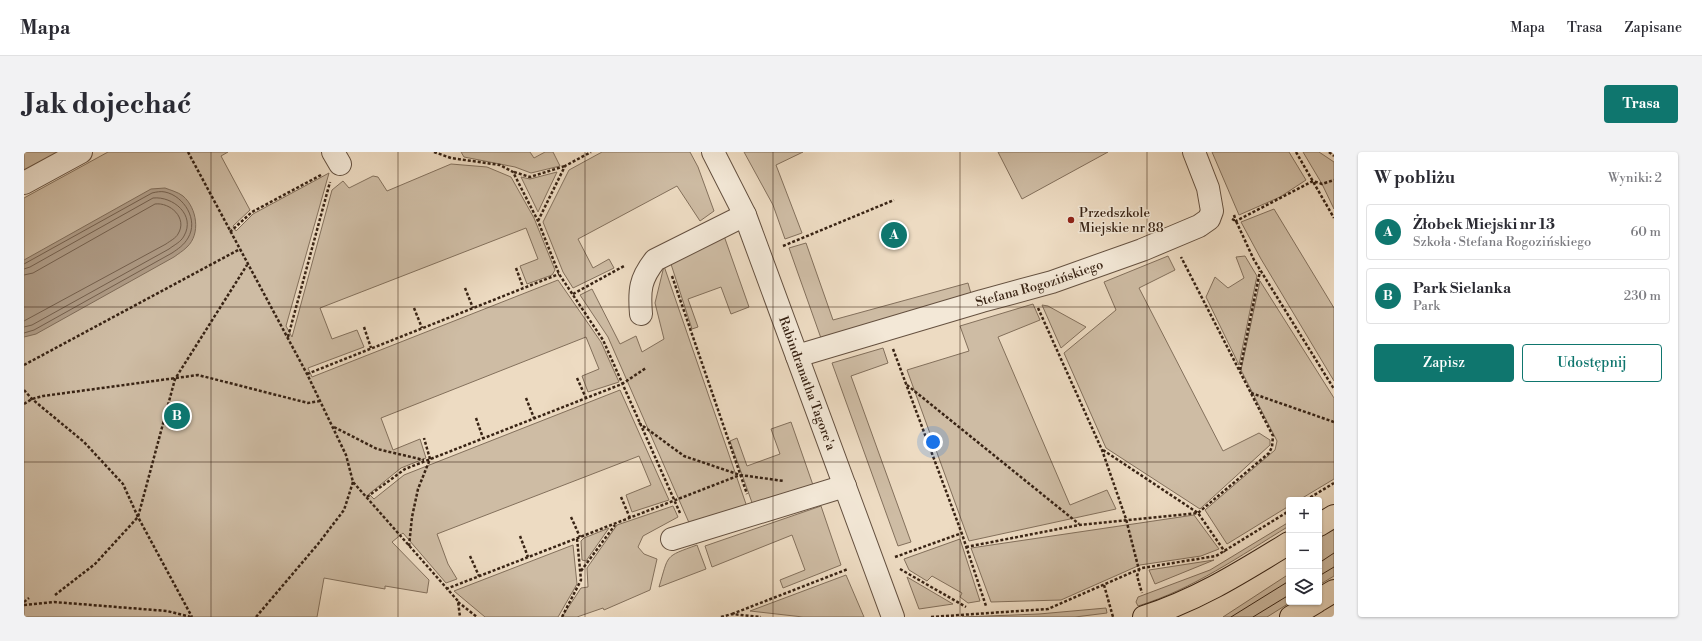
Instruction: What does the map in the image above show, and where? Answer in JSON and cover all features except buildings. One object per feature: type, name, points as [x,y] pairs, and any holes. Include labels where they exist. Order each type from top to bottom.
[{"type":"main road","points":[[1322,523],[1334,516]]},
{"type":"main road","points":[[1144,617],[1188,602],[1286,545]]},
{"type":"main road","points":[[1322,598],[1334,591]]},
{"type":"main road","points":[[1291,617],[1311,605]]},
{"type":"street","points":[[24,183],[81,152]]},
{"type":"street","name":"Rabindranatha Tagore'a","points":[[713,152],[745,215],[893,617]]},
{"type":"street","points":[[1194,152],[1208,188],[1212,211]]},
{"type":"street","name":"Stefana Rogozińskiego","points":[[797,356],[982,300],[1052,282],[1142,250],[1199,226],[1209,219],[1212,211]]},
{"type":"street","points":[[641,314],[639,294],[645,272],[655,260],[745,215]]},
{"type":"street","points":[[681,536],[845,486]]},
{"type":"path","points":[[188,152],[334,427],[346,455],[354,482],[446,589],[477,617]]},
{"type":"path","points":[[434,152],[451,158],[500,165],[513,172],[530,177],[565,166],[591,152]]},
{"type":"path","points":[[1296,152],[1334,218]]},
{"type":"path","points":[[1329,152],[1334,156]]},
{"type":"path","points":[[230,232],[252,212],[336,160]]},
{"type":"path","points":[[288,338],[336,160]]},
{"type":"path","points":[[538,221],[565,166]]},
{"type":"path","points":[[513,172],[538,221],[558,274],[603,340],[674,501],[681,536]]},
{"type":"path","points":[[1236,221],[1313,182],[1322,184],[1334,180]]},
{"type":"path","points":[[783,246],[894,200]]},
{"type":"path","points":[[1212,211],[1236,221],[1260,270],[1334,389]]},
{"type":"path","points":[[966,547],[1079,524],[1198,513],[1269,453],[1272,448],[1273,436],[1175,245],[1173,237]]},
{"type":"path","points":[[24,365],[240,249]]},
{"type":"path","points":[[665,255],[753,514]]},
{"type":"path","points":[[55,595],[95,564],[138,517],[175,379],[248,264]]},
{"type":"path","points":[[516,268],[524,288]]},
{"type":"path","points":[[1240,370],[1260,270]]},
{"type":"path","points":[[307,374],[558,274]]},
{"type":"path","points":[[465,288],[473,308]]},
{"type":"path","points":[[1038,307],[1102,450],[1126,519],[1138,570],[1137,576],[1142,593]]},
{"type":"path","points":[[414,308],[422,328]]},
{"type":"path","points":[[364,327],[371,348]]},
{"type":"path","points":[[892,346],[962,533],[986,606]]},
{"type":"path","points":[[367,497],[405,469],[622,384],[646,368]]},
{"type":"path","points":[[24,404],[32,399],[198,376],[308,403],[320,401]]},
{"type":"path","points":[[577,378],[586,398]]},
{"type":"path","points":[[906,384],[1079,524]]},
{"type":"path","points":[[24,390],[32,399],[84,442],[123,484],[138,517],[192,617]]},
{"type":"path","points":[[1251,393],[1334,422]]},
{"type":"path","points":[[526,398],[534,418]]},
{"type":"path","points":[[476,418],[482,438]]},
{"type":"path","points":[[639,422],[684,456],[740,475],[786,481]]},
{"type":"path","points":[[334,427],[377,449],[426,460]]},
{"type":"path","points":[[409,546],[412,517],[418,489],[430,459],[424,438]]},
{"type":"path","points":[[1102,450],[1198,513],[1228,556]]},
{"type":"path","points":[[446,589],[740,475]]},
{"type":"path","points":[[256,617],[318,544],[344,510],[354,482]]},
{"type":"path","points":[[1311,497],[1334,483]]},
{"type":"path","points":[[621,497],[630,518]]},
{"type":"path","points":[[931,617],[953,614],[1040,611],[1058,605],[1138,570],[1151,566],[1209,558],[1224,551],[1286,513]]},
{"type":"path","points":[[562,617],[582,580],[579,538],[571,516]]},
{"type":"path","points":[[581,571],[615,524]]},
{"type":"path","points":[[905,553],[962,533]]},
{"type":"path","points":[[520,536],[528,557]]},
{"type":"path","points":[[470,556],[479,576]]},
{"type":"path","points":[[722,617],[848,569]]},
{"type":"path","points":[[900,569],[966,607]]},
{"type":"path","points":[[1104,585],[1113,617]]},
{"type":"path","points":[[24,604],[29,598]]},
{"type":"path","points":[[458,601],[460,617]]},
{"type":"path","points":[[24,604],[54,602],[167,611],[192,617]]},
{"type":"path","points":[[732,614],[761,617]]},
{"type":"shaded area","points":[[24,152],[60,152],[24,173]]},
{"type":"shaded area","points":[[108,152],[228,152],[221,156],[250,210],[233,226],[236,231],[253,214],[329,173],[286,326],[292,337],[332,190],[343,181],[349,188],[373,176],[378,177],[387,191],[451,164],[487,167],[511,177],[534,218],[555,270],[552,275],[527,284],[520,266],[538,259],[526,228],[320,308],[332,339],[357,330],[364,347],[308,368],[312,377],[558,280],[601,342],[619,382],[588,392],[582,376],[599,369],[586,337],[381,418],[393,450],[420,439],[426,458],[401,468],[369,494],[374,499],[404,475],[620,390],[669,500],[632,512],[626,495],[651,485],[639,456],[437,534],[448,564],[457,579],[446,583],[403,533],[392,542],[429,580],[427,593],[385,586],[385,589],[324,578],[317,617],[24,617],[24,198]]},
{"type":"shaded area","points":[[461,152],[530,152],[534,158],[545,152],[553,152],[560,166],[531,173],[515,167],[464,157]]},
{"type":"shaded area","points":[[602,152],[690,152],[698,167],[714,211],[700,221],[677,186],[578,239],[593,268],[609,259],[614,268],[573,288],[563,272],[543,222],[569,170]]},
{"type":"shaded area","points":[[744,152],[803,152],[776,165],[802,233],[785,239],[773,205]]},
{"type":"shaded area","points":[[998,152],[1108,152],[1022,199]]},
{"type":"shaded area","points":[[1212,152],[1289,152],[1306,180],[1280,197],[1239,215]]},
{"type":"shaded area","points":[[1303,152],[1319,152],[1334,162],[1334,209],[1322,184]]},
{"type":"shaded area","points":[[557,172],[538,212],[521,177],[530,179]]},
{"type":"shaded area","points":[[1274,209],[1334,308],[1334,381],[1261,259],[1241,222]]},
{"type":"shaded area","points":[[723,233],[749,307],[731,314],[721,287],[688,299],[698,327],[692,329],[670,261]]},
{"type":"shaded area","points":[[806,243],[833,320],[968,283],[972,297],[822,341],[789,248]]},
{"type":"shaded area","points":[[1168,256],[1175,270],[1139,288],[1223,451],[1259,433],[1270,440],[1270,445],[1200,509],[1106,448],[1064,353],[1116,310],[1104,282]]},
{"type":"shaded area","points":[[1245,256],[1257,276],[1239,365],[1206,297],[1215,277],[1228,288],[1244,278],[1236,257]]},
{"type":"shaded area","points":[[664,266],[747,507],[690,525],[608,337],[580,295],[592,289],[620,344],[636,336],[642,352],[664,339],[655,303]]},
{"type":"shaded area","points":[[1260,281],[1334,398],[1334,479],[1304,497],[1286,497],[1286,508],[1227,544],[1205,510],[1275,450],[1277,441],[1241,370]]},
{"type":"shaded area","points":[[1033,304],[1040,320],[998,337],[1070,505],[1107,490],[1116,509],[969,541],[907,370],[969,351],[960,326]]},
{"type":"shaded area","points":[[1042,305],[1048,306],[1086,327],[1061,348]]},
{"type":"shaded area","points":[[883,348],[888,363],[851,376],[911,542],[898,546],[832,363]]},
{"type":"shaded area","points":[[791,422],[814,488],[755,511],[730,441],[737,438],[747,466],[780,454],[771,429]]},
{"type":"shaded area","points":[[673,506],[678,517],[643,536],[638,547],[644,554],[657,559],[650,590],[604,610],[603,608],[577,617],[562,617],[581,588],[588,587],[587,568],[617,525]]},
{"type":"shaded area","points":[[821,506],[841,565],[783,588],[780,580],[805,570],[792,535],[712,567],[705,546]]},
{"type":"shaded area","points":[[1194,515],[1219,549],[1201,556],[1140,565],[1061,600],[991,602],[971,548]]},
{"type":"shaded area","points":[[1286,524],[1286,528],[1216,571],[1178,591],[1138,606],[1136,602],[1138,597],[1210,570]]},
{"type":"shaded area","points":[[609,528],[586,561],[582,560],[581,541],[584,538]]},
{"type":"shaded area","points":[[1334,529],[1334,576],[1322,583],[1322,569],[1322,536]]},
{"type":"shaded area","points":[[960,539],[980,601],[968,603],[960,597],[962,593],[932,576],[927,581],[909,570],[904,559]]},
{"type":"shaded area","points":[[573,545],[577,584],[558,617],[485,617],[454,591]]},
{"type":"shaded area","points":[[697,545],[706,569],[659,587],[669,558],[679,552]]},
{"type":"shaded area","points":[[1214,560],[1155,584],[1149,570]]},
{"type":"shaded area","points":[[846,575],[864,617],[803,617],[750,611]]},
{"type":"shaded area","points":[[1286,576],[1286,605],[1267,617],[1223,617]]},
{"type":"shaded area","points":[[907,577],[953,604],[919,609]]},
{"type":"shaded area","points":[[1106,608],[1107,613],[1075,617],[962,617],[1039,614]]},
{"type":"water","points":[[165,188],[183,196],[192,207],[196,221],[196,228],[191,242],[187,247],[174,257],[36,334],[24,337],[24,260],[151,189]]},
{"type":"tram line","points":[[1322,561],[1334,553]]},
{"type":"tram line","points":[[1322,574],[1334,567]]},
{"type":"tram line","points":[[1231,617],[1286,583]]},
{"type":"tram line","points":[[1253,617],[1286,597]]},
{"type":"place","name":"Przedszkole Miejskie nr 88","points":[[1071,220]]},
{"type":"place","name":"Żłobek Miejski nr 13","points":[[894,235]]},
{"type":"place","name":"Park Sielanka","points":[[177,416]]}]
